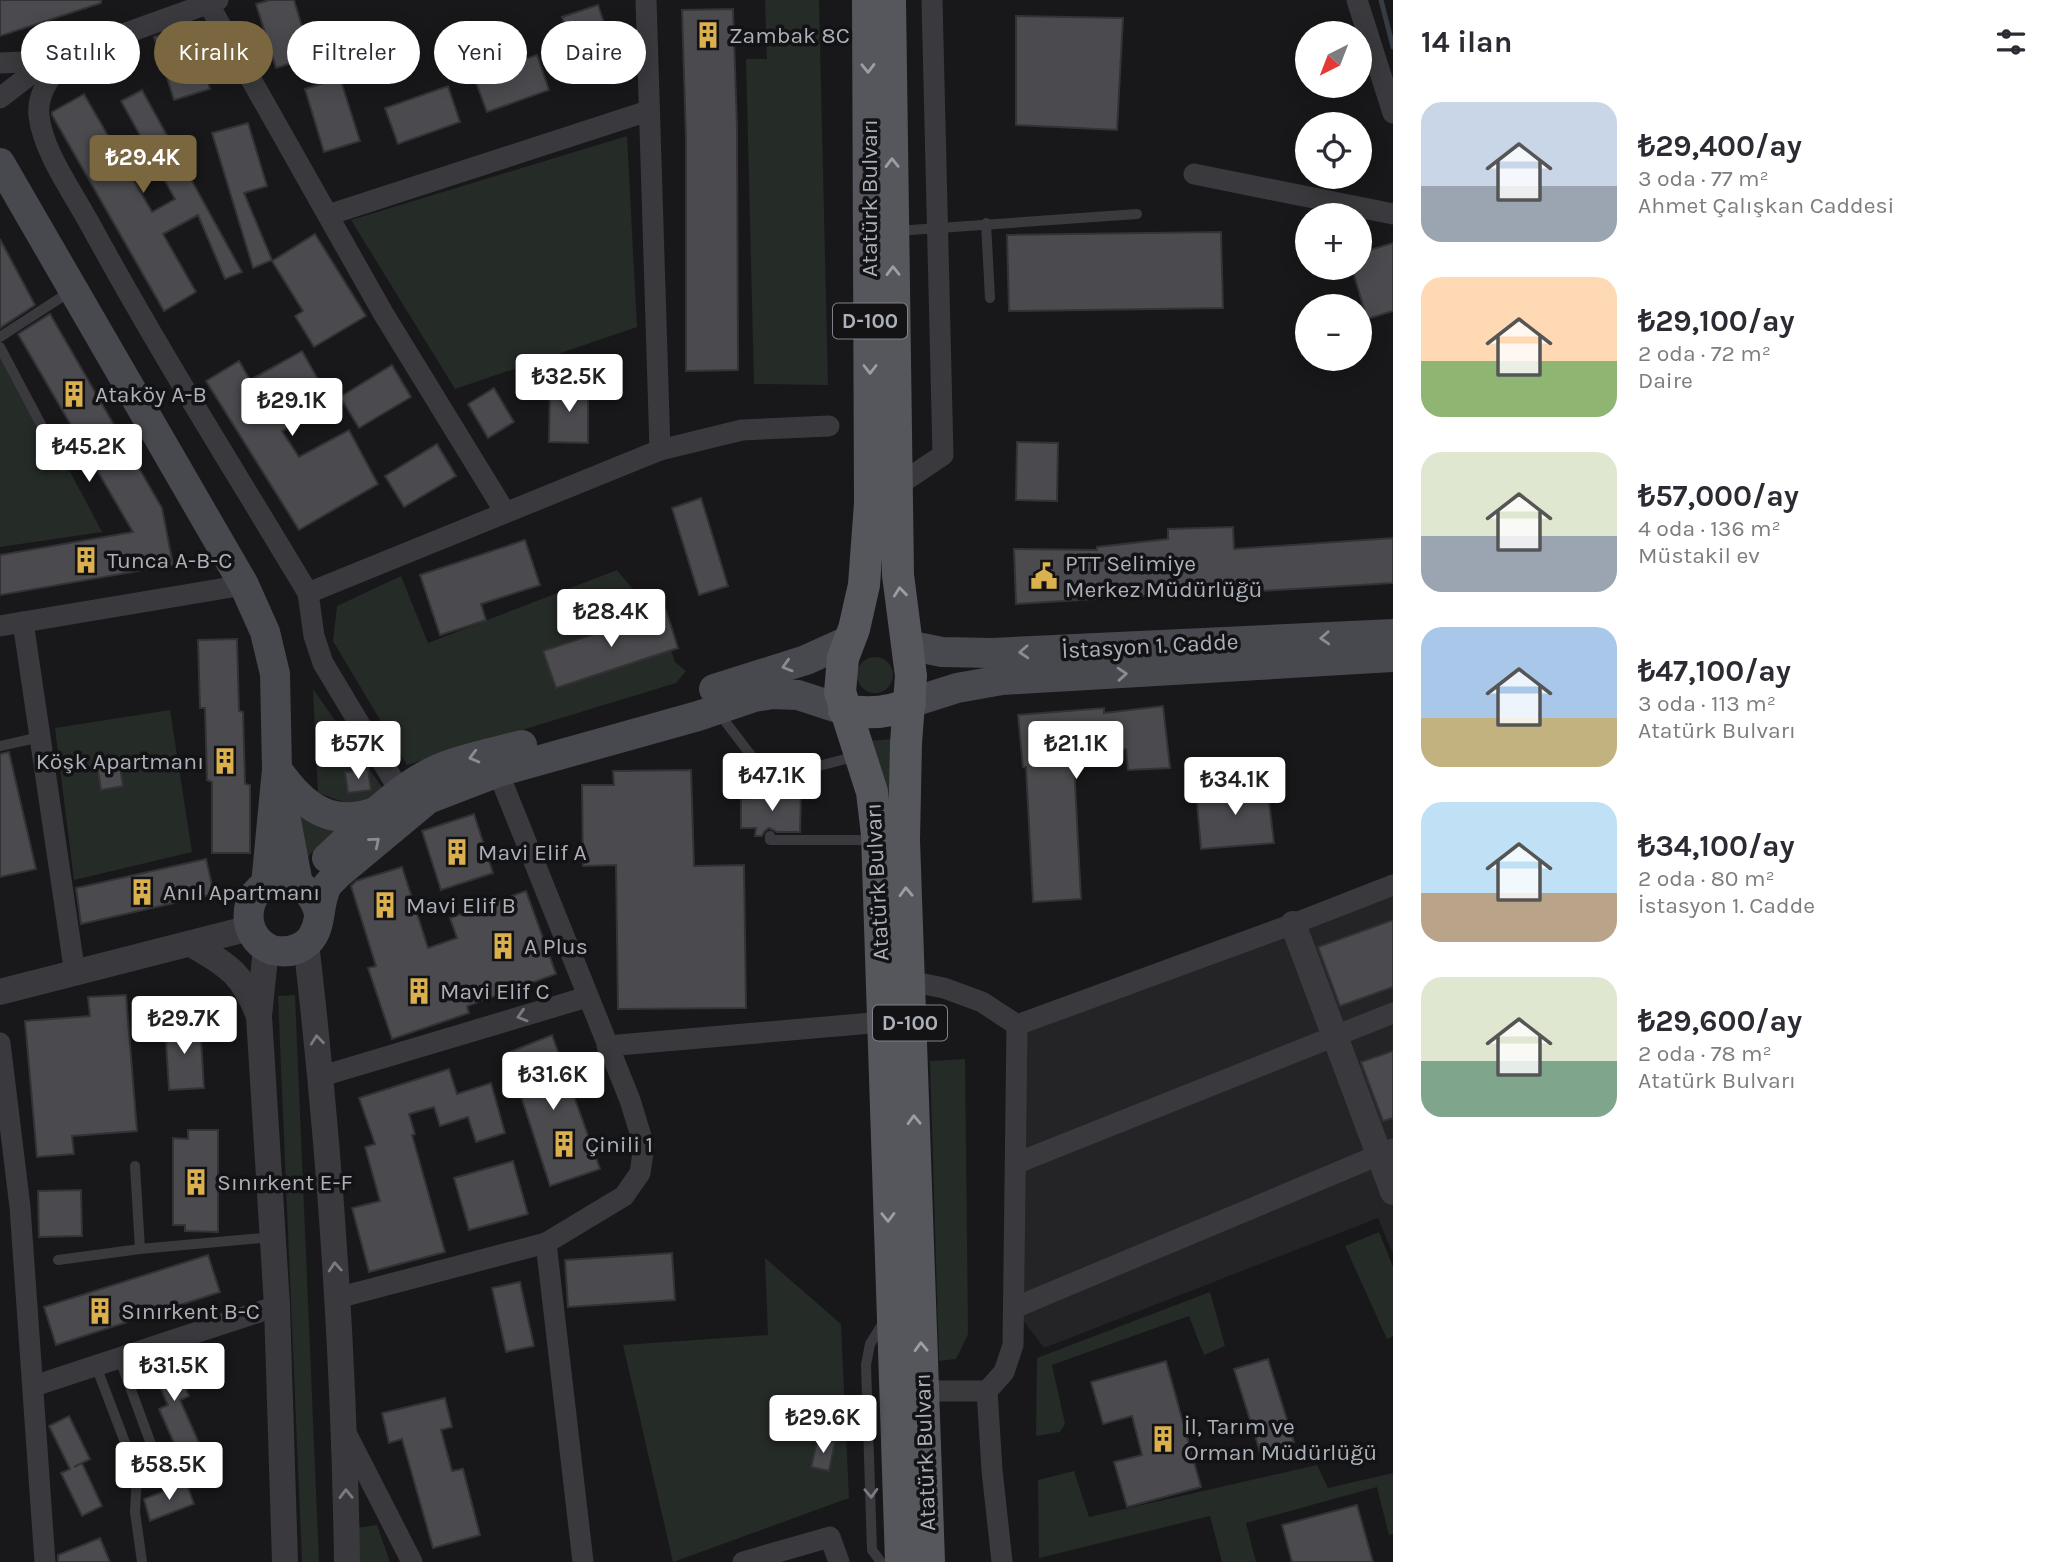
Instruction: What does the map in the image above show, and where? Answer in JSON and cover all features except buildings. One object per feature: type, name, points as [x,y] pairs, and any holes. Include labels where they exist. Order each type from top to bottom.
[{"type":"main road","name":"Atatürk Bulvarı","points":[[887,3],[898,576],[911,676],[904,784],[929,1562]]},
{"type":"main road","name":"Atatürk Bulvarı","points":[[887,3],[870,503],[864,585],[843,659],[840,692],[872,792],[877,840],[901,1562]]},
{"type":"main road","points":[[0,163],[244,585],[265,632],[275,674],[277,769],[266,885]]},
{"type":"main road","points":[[277,769],[293,791],[307,804],[344,819],[361,818],[425,776],[458,762],[636,714],[806,660],[870,634],[888,637],[907,645]]},
{"type":"main road","name":"İstasyon 1. Cadde","points":[[907,645],[942,652],[992,653],[1393,634]]},
{"type":"main road","name":"İstasyon 1. Cadde","points":[[910,703],[957,688],[1002,680],[1393,657]]},
{"type":"main road","points":[[319,913],[312,895],[298,884],[276,881],[257,892],[250,901],[247,912],[258,938],[287,951],[306,943],[318,924],[327,886],[332,880],[412,811],[428,799],[449,789],[498,772],[754,697],[773,694],[798,695],[844,710],[873,713],[894,710],[910,703]]},
{"type":"main road","points":[[277,769],[298,884]]},
{"type":"main road","points":[[298,884],[390,801]]},
{"type":"street","points":[[646,0],[660,450]]},
{"type":"street","points":[[897,486],[943,455],[932,0]]},
{"type":"street","points":[[1357,0],[1393,113]]},
{"type":"street","points":[[140,27],[213,2],[383,313],[505,512]]},
{"type":"street","points":[[0,63],[21,62]]},
{"type":"street","points":[[0,97],[21,81]]},
{"type":"street","points":[[46,84],[39,112],[42,136],[115,268],[307,593],[314,636],[323,663],[390,801]]},
{"type":"street","points":[[328,215],[648,111]]},
{"type":"street","points":[[1194,174],[1393,214]]},
{"type":"street","points":[[307,593],[660,450],[742,430],[829,425]]},
{"type":"street","points":[[0,626],[244,585]]},
{"type":"street","points":[[23,622],[75,974]]},
{"type":"street","points":[[337,1298],[546,1243],[624,1196],[640,1173],[644,1146],[630,1100],[498,772]]},
{"type":"street","points":[[1017,1025],[1393,885]]},
{"type":"street","points":[[1293,924],[1335,1036],[1386,1151],[1393,1192]]},
{"type":"street","points":[[0,992],[191,944],[258,938],[259,1016],[277,1306],[285,1562]]},
{"type":"street","points":[[306,943],[322,1076],[337,1298],[345,1431],[347,1562]]},
{"type":"street","points":[[191,944],[226,965],[248,989],[259,1016]]},
{"type":"street","points":[[909,981],[944,988],[982,1002],[1017,1025]]},
{"type":"street","points":[[322,1076],[587,996]]},
{"type":"street","points":[[1017,1163],[1393,1013]]},
{"type":"street","points":[[607,1046],[883,1022]]},
{"type":"street","points":[[1002,1562],[987,1391],[1004,1372],[1013,1345],[1017,1025]]},
{"type":"street","points":[[0,1043],[10,1210],[34,1386],[45,1562]]},
{"type":"street","points":[[1014,1308],[1386,1151]]},
{"type":"street","points":[[546,1243],[583,1562]]},
{"type":"street","points":[[34,1386],[277,1306]]},
{"type":"street","points":[[923,1391],[987,1391]]},
{"type":"street","points":[[345,1431],[412,1562]]},
{"type":"street","points":[[743,1562],[830,1537],[839,1562]]},
{"type":"lane","points":[[893,232],[986,223],[1137,214]]},
{"type":"lane","points":[[986,223],[990,298]]},
{"type":"lane","points":[[0,337],[73,290]]},
{"type":"lane","points":[[0,347],[63,466]]},
{"type":"lane","points":[[716,710],[769,785],[860,756]]},
{"type":"lane","points":[[0,746],[40,737]]},
{"type":"lane","points":[[770,836],[770,839],[877,840]]},
{"type":"lane","points":[[135,1166],[140,1249]]},
{"type":"lane","points":[[58,1260],[140,1249],[273,1237]]},
{"type":"lane","points":[[881,1562],[873,1550],[866,1366],[870,1344],[892,1309]]},
{"type":"lane","points":[[119,1357],[155,1455]]},
{"type":"lane","points":[[96,1366],[137,1474],[135,1512],[142,1562]]},
{"type":"shaded area","points":[[765,0],[819,0],[828,385],[754,384],[746,59],[767,59]]},
{"type":"shaded area","points":[[627,136],[637,327],[455,389],[351,220]]},
{"type":"shaded area","points":[[0,340],[102,532],[0,547]]},
{"type":"shaded area","points":[[617,570],[653,614],[543,650],[555,688],[671,650],[675,662],[686,671],[676,683],[407,765],[333,641],[337,606],[401,576],[428,643]]},
{"type":"shaded area","points":[[875,657],[888,662],[893,675],[888,688],[875,693],[862,688],[857,675],[862,662]]},
{"type":"shaded area","points":[[313,689],[384,790],[358,807],[318,793]]},
{"type":"shaded area","points":[[170,710],[192,852],[74,880],[55,728]]},
{"type":"shaded area","points":[[894,739],[893,813],[867,741]]},
{"type":"shaded area","points":[[298,815],[322,827],[338,828],[305,859]]},
{"type":"shaded area","points":[[1393,885],[1393,1254],[1378,1218],[1044,1348],[1014,1308],[1017,1025]]},
{"type":"shaded area","points":[[295,995],[319,1562],[302,1562],[278,996]]},
{"type":"shaded area","points":[[965,1059],[968,1334],[956,1359],[939,1361],[930,1061]]},
{"type":"shaded area","points":[[1379,1232],[1393,1267],[1393,1336],[1387,1339],[1345,1246]]},
{"type":"shaded area","points":[[765,1258],[841,1324],[849,1498],[673,1562],[623,1345],[768,1335]]},
{"type":"shaded area","points":[[1210,1292],[1225,1346],[1204,1355],[1189,1316],[1052,1365],[1065,1424],[1060,1432],[1036,1436],[1037,1358]]},
{"type":"shaded area","points":[[1317,1465],[1328,1488],[1393,1473],[1393,1534],[1389,1535],[1377,1487],[1246,1523],[1256,1562],[1222,1562],[1210,1516],[1039,1558],[1038,1480],[1074,1471],[1089,1517]]},
{"type":"shaded area","points":[[377,1525],[390,1562],[358,1562],[355,1528]]},
{"type":"waterway","points":[[1381,0],[1393,47]]},
{"type":"place","name":"Zambak 8C","points":[[708,35]]},
{"type":"place","name":"Ataköy A-B","points":[[74,394]]},
{"type":"place","name":"Tunca A-B-C","points":[[86,560]]},
{"type":"place","name":"PTT Selimiye Merkez Müdürlüğü","points":[[1044,576]]},
{"type":"place","name":"Köşk Apartmanı","points":[[225,761]]},
{"type":"place","name":"Mavi Elif A","points":[[457,852]]},
{"type":"place","name":"Anıl Apartmanı","points":[[142,892]]},
{"type":"place","name":"Mavi Elif B","points":[[385,905]]},
{"type":"place","name":"A Plus","points":[[503,946]]},
{"type":"place","name":"Mavi Elif C","points":[[419,991]]},
{"type":"place","name":"Çinili 1","points":[[564,1144]]},
{"type":"place","name":"Sınırkent E-F","points":[[196,1182]]},
{"type":"place","name":"Sınırkent B-C","points":[[100,1311]]},
{"type":"place","name":"İl, Tarım ve Orman Müdürlüğü","points":[[1163,1439]]}]
